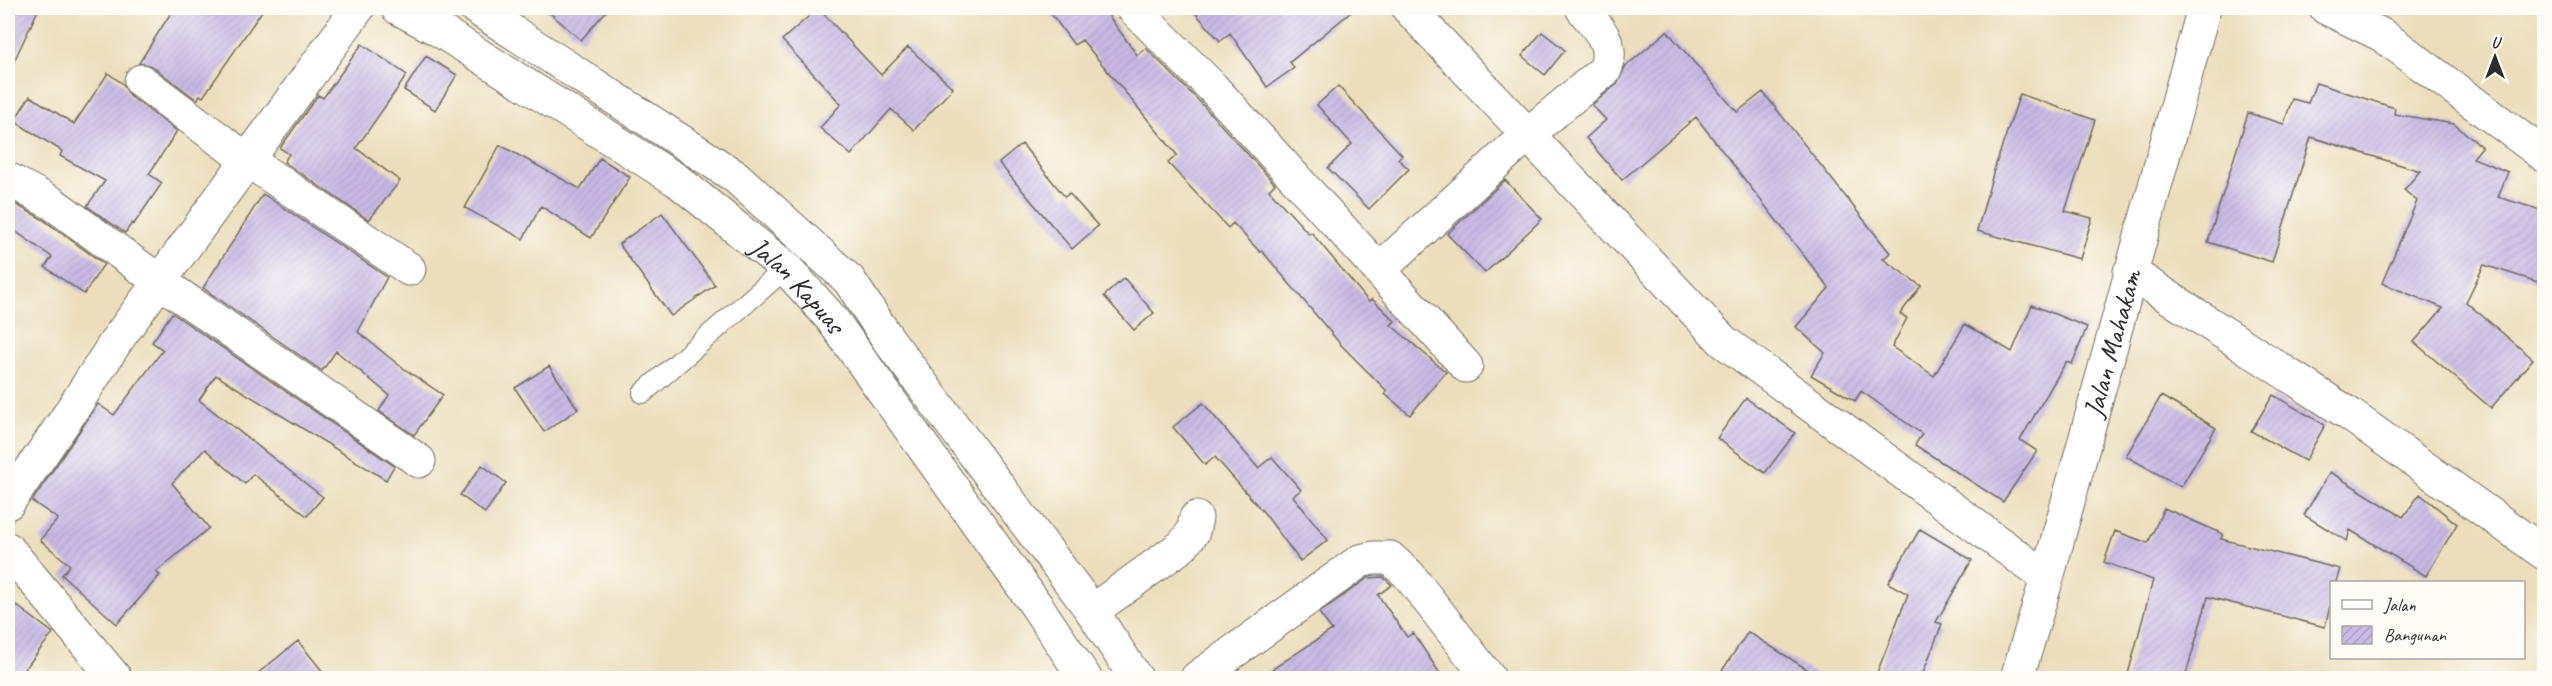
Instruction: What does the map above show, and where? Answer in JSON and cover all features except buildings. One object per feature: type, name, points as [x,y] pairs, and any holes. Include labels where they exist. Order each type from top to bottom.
[{"type":"street","points":[[8,502],[159,281],[358,8]]},
{"type":"street","name":"Jalan Kapuas","points":[[398,8],[439,30],[678,181],[786,268],[831,318],[1036,605],[1085,678]]},
{"type":"street","name":"Jalan Kapuas","points":[[476,8],[736,177],[849,280],[888,339],[1092,611],[1136,678]]},
{"type":"street","points":[[1133,8],[1228,105],[1466,366]]},
{"type":"street","points":[[1408,8],[1723,341],[2047,578]]},
{"type":"street","points":[[1379,270],[1527,135],[1605,70],[1610,57],[1608,44],[1582,8]]},
{"type":"street","name":"Jalan Mahakam","points":[[2017,678],[2047,578],[2204,8]]},
{"type":"street","points":[[2326,8],[2382,35],[2544,155]]},
{"type":"street","points":[[141,81],[247,160],[409,268]]},
{"type":"street","points":[[8,179],[52,203],[159,281],[419,461]]},
{"type":"street","points":[[2130,272],[2349,414],[2544,553]]},
{"type":"street","points":[[1092,611],[1182,546],[1193,532],[1196,518]]},
{"type":"street","points":[[8,549],[115,678]]},
{"type":"street","points":[[1197,678],[1360,561],[1373,558],[1390,558],[1408,574],[1489,678]]},
{"type":"lane","points":[[643,393],[786,268]]}]
